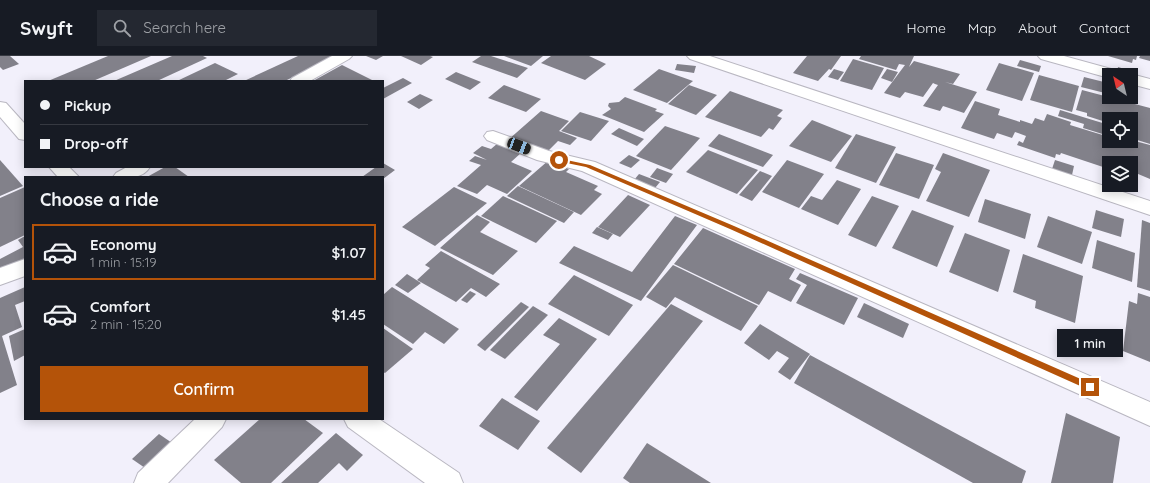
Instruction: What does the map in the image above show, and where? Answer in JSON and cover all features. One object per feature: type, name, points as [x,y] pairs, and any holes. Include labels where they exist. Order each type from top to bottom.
[{"type":"street","points":[[300,80],[344,56]]},
{"type":"street","points":[[695,56],[1150,208]]},
{"type":"street","points":[[1046,56],[1102,71]]},
{"type":"street","points":[[1138,81],[1150,84]]},
{"type":"street","points":[[0,107],[24,134]]},
{"type":"street","points":[[493,136],[544,156],[588,166],[732,228],[1150,414]]},
{"type":"street","points":[[59,168],[68,176]]},
{"type":"street","points":[[125,176],[139,168]]},
{"type":"street","points":[[0,277],[24,267]]},
{"type":"street","points":[[148,483],[212,420]]},
{"type":"street","points":[[358,420],[449,483]]},
{"type":"building","points":[[0,56],[10,56],[19,64],[3,70],[0,67]]},
{"type":"building","points":[[108,56],[151,56],[95,80],[50,80]]},
{"type":"building","points":[[172,56],[203,56],[207,58],[159,80],[116,80]]},
{"type":"building","points":[[298,56],[334,56],[287,80],[246,80]]},
{"type":"building","points":[[366,56],[383,56],[376,60]]},
{"type":"building","points":[[401,56],[430,56],[433,57],[421,65]]},
{"type":"building","points":[[481,56],[491,56],[528,68],[517,78],[472,62]]},
{"type":"building","points":[[504,56],[543,56],[531,66]]},
{"type":"building","points":[[551,56],[589,56],[606,64],[585,80],[541,63]]},
{"type":"building","points":[[807,56],[841,56],[831,70],[829,69],[818,81],[793,73]]},
{"type":"building","points":[[861,56],[914,56],[909,67],[914,61],[960,74],[953,84],[945,82],[977,92],[964,113],[943,106],[940,111],[923,106],[938,85],[933,83],[923,97],[905,92],[900,98],[884,93],[905,65],[899,64],[896,70],[859,59]]},
{"type":"building","points":[[1108,56],[1137,56],[1136,60],[1133,59],[1132,63]]},
{"type":"building","points":[[1140,56],[1150,56],[1150,61],[1139,58]]},
{"type":"building","points":[[853,59],[884,68],[872,90],[840,81]]},
{"type":"building","points":[[1020,60],[1041,66],[1039,72],[1017,66]]},
{"type":"building","points":[[215,63],[238,74],[226,80],[179,80]]},
{"type":"building","points":[[999,63],[1034,73],[1022,101],[986,90]]},
{"type":"building","points":[[677,64],[696,66],[694,73],[675,70]]},
{"type":"building","points":[[342,65],[372,80],[315,80]]},
{"type":"building","points":[[659,69],[693,81],[667,103],[633,90]]},
{"type":"building","points":[[834,69],[844,72],[838,80],[828,77]]},
{"type":"building","points":[[887,69],[898,72],[892,82],[881,78]]},
{"type":"building","points":[[456,72],[481,82],[470,90],[445,79]]},
{"type":"building","points":[[1039,75],[1079,86],[1072,112],[1030,100]]},
{"type":"building","points":[[1084,77],[1102,82],[1102,92],[1081,87]]},
{"type":"building","points":[[403,78],[412,83],[384,98],[384,88]]},
{"type":"building","points":[[504,85],[541,99],[526,112],[488,98]]},
{"type":"building","points":[[689,85],[717,95],[696,115],[668,104]]},
{"type":"building","points":[[1082,90],[1102,95],[1102,104],[1135,104],[1150,108],[1150,144],[1138,140],[1138,112],[1102,112],[1102,121],[1087,116],[1087,113],[1076,110]]},
{"type":"building","points":[[730,91],[783,110],[777,116],[782,118],[773,130],[769,128],[761,137],[705,117]]},
{"type":"building","points":[[420,94],[433,100],[419,109],[407,102]]},
{"type":"building","points":[[625,97],[657,109],[655,111],[664,114],[644,132],[602,115],[611,109],[608,106],[609,103],[619,102]]},
{"type":"building","points":[[975,101],[1000,109],[998,115],[1020,122],[1020,120],[1032,124],[1035,118],[1044,121],[1047,114],[1071,122],[1070,125],[1102,135],[1102,148],[1138,148],[1138,142],[1150,145],[1150,179],[1138,174],[1138,156],[1102,156],[1102,167],[1061,153],[1060,155],[1056,154],[1055,158],[1017,145],[1019,141],[1023,143],[1026,136],[1015,132],[1012,138],[997,133],[994,139],[961,128]]},
{"type":"building","points":[[1060,110],[1102,123],[1102,134],[1083,128],[1084,124],[1058,116]]},
{"type":"building","points":[[541,111],[569,121],[559,131],[577,138],[570,145],[558,141],[545,154],[508,140]]},
{"type":"building","points":[[580,112],[609,121],[591,141],[561,131]]},
{"type":"building","points":[[812,120],[852,136],[831,162],[789,146]]},
{"type":"building","points":[[665,126],[700,138],[671,170],[636,156]]},
{"type":"building","points":[[619,128],[644,139],[637,146],[611,134]]},
{"type":"building","points":[[719,134],[773,155],[763,167],[708,146]]},
{"type":"building","points":[[856,134],[896,147],[876,183],[835,168]]},
{"type":"building","points":[[498,143],[521,153],[511,162],[532,171],[507,194],[487,185],[477,194],[457,186],[481,165],[469,161],[475,156],[487,160],[473,153],[482,146],[491,149]]},
{"type":"building","points":[[708,150],[758,170],[737,194],[686,172]]},
{"type":"building","points":[[896,153],[934,165],[919,199],[879,185]]},
{"type":"building","points":[[943,153],[990,170],[969,217],[926,201],[941,172],[935,169]]},
{"type":"building","points":[[629,155],[640,160],[631,168],[619,163]]},
{"type":"building","points":[[0,160],[23,186],[0,196]]},
{"type":"building","points":[[549,160],[569,169],[566,172],[598,186],[594,190],[602,194],[581,215],[519,186]]},
{"type":"building","points":[[787,160],[824,174],[799,208],[762,192]]},
{"type":"building","points":[[1055,160],[1074,166],[1072,175],[1052,169]]},
{"type":"building","points":[[384,164],[395,170],[384,178],[384,176],[363,176],[375,168],[384,168]]},
{"type":"building","points":[[163,168],[176,168],[188,176],[149,176]]},
{"type":"building","points":[[657,168],[673,174],[666,183],[650,177]]},
{"type":"building","points":[[760,171],[772,176],[752,201],[739,195]]},
{"type":"building","points":[[639,174],[660,182],[655,188],[634,180]]},
{"type":"building","points":[[837,180],[861,189],[838,225],[801,209],[811,196],[822,200]]},
{"type":"building","points":[[518,186],[574,212],[564,223],[507,196]]},
{"type":"building","points":[[24,187],[24,235],[0,247],[0,198]]},
{"type":"building","points":[[454,187],[487,203],[435,246],[402,227]]},
{"type":"building","points":[[628,195],[650,205],[620,237],[598,227]]},
{"type":"building","points":[[503,196],[557,221],[536,243],[481,216]]},
{"type":"building","points":[[872,196],[899,206],[876,247],[848,235]]},
{"type":"building","points":[[985,199],[1031,214],[1025,239],[978,222]]},
{"type":"building","points":[[912,210],[954,226],[937,267],[892,248]]},
{"type":"building","points":[[1096,210],[1124,219],[1121,237],[1092,228]]},
{"type":"building","points":[[477,215],[490,222],[480,232],[518,251],[493,275],[440,248]]},
{"type":"building","points":[[675,216],[697,225],[641,301],[559,263],[574,246],[632,272]]},
{"type":"building","points":[[1048,216],[1092,232],[1082,264],[1037,247]]},
{"type":"building","points":[[1142,220],[1150,223],[1150,291],[1137,287]]},
{"type":"building","points":[[597,227],[613,234],[608,240],[592,233]]},
{"type":"building","points":[[703,228],[795,269],[789,279],[801,285],[791,302],[768,291],[759,305],[674,264]]},
{"type":"building","points":[[965,233],[1010,250],[998,292],[949,272]]},
{"type":"building","points":[[24,237],[24,262],[0,274],[0,259],[23,247],[18,240]]},
{"type":"building","points":[[1097,240],[1135,253],[1132,282],[1092,268]]},
{"type":"building","points":[[441,251],[500,284],[486,297],[471,288],[456,302],[417,280],[430,268],[425,265]]},
{"type":"building","points":[[1023,254],[1083,276],[1075,323],[1035,308],[1036,301],[1013,292]]},
{"type":"building","points":[[673,265],[758,306],[741,331],[675,297],[666,308],[646,297]]},
{"type":"building","points":[[800,273],[858,298],[844,325],[796,303],[807,285],[796,279]]},
{"type":"building","points":[[407,274],[421,283],[408,293],[395,285]]},
{"type":"building","points":[[574,275],[633,305],[609,336],[548,304]]},
{"type":"building","points":[[24,287],[24,301],[15,305],[22,327],[2,336],[17,385],[0,393],[0,298]]},
{"type":"building","points":[[392,287],[459,329],[444,344],[425,332],[413,344],[384,325],[384,294]]},
{"type":"building","points":[[470,291],[476,294],[467,303],[461,300]]},
{"type":"building","points":[[1138,293],[1150,297],[1150,362],[1123,351],[1129,301],[1137,304]]},
{"type":"building","points":[[521,302],[529,307],[485,351],[477,345]]},
{"type":"building","points":[[864,303],[909,324],[903,338],[857,317]]},
{"type":"building","points":[[671,304],[703,321],[581,473],[547,448]]},
{"type":"building","points":[[533,306],[548,315],[505,359],[490,350]]},
{"type":"building","points":[[559,318],[597,339],[537,411],[514,397],[560,344],[543,335]]},
{"type":"building","points":[[760,324],[810,354],[790,380],[778,372],[789,358],[777,351],[769,360],[744,343]]},
{"type":"building","points":[[24,329],[24,356],[14,361],[9,336]]},
{"type":"building","points":[[384,329],[413,349],[384,372]]},
{"type":"building","points":[[810,355],[1026,471],[1022,483],[973,483],[794,383]]},
{"type":"building","points":[[502,398],[540,421],[518,450],[479,426]]},
{"type":"building","points":[[1066,413],[1120,437],[1113,483],[1051,483]]},
{"type":"building","points":[[259,420],[305,420],[323,433],[271,483],[241,483],[214,460]]},
{"type":"building","points":[[336,433],[363,455],[347,471],[339,463],[318,483],[281,483]]},
{"type":"building","points":[[159,434],[175,445],[148,470],[132,459]]},
{"type":"building","points":[[647,443],[711,483],[630,483],[623,478]]},
{"type":"route","points":[[559,160],[588,166],[732,228],[1090,387]]}]
